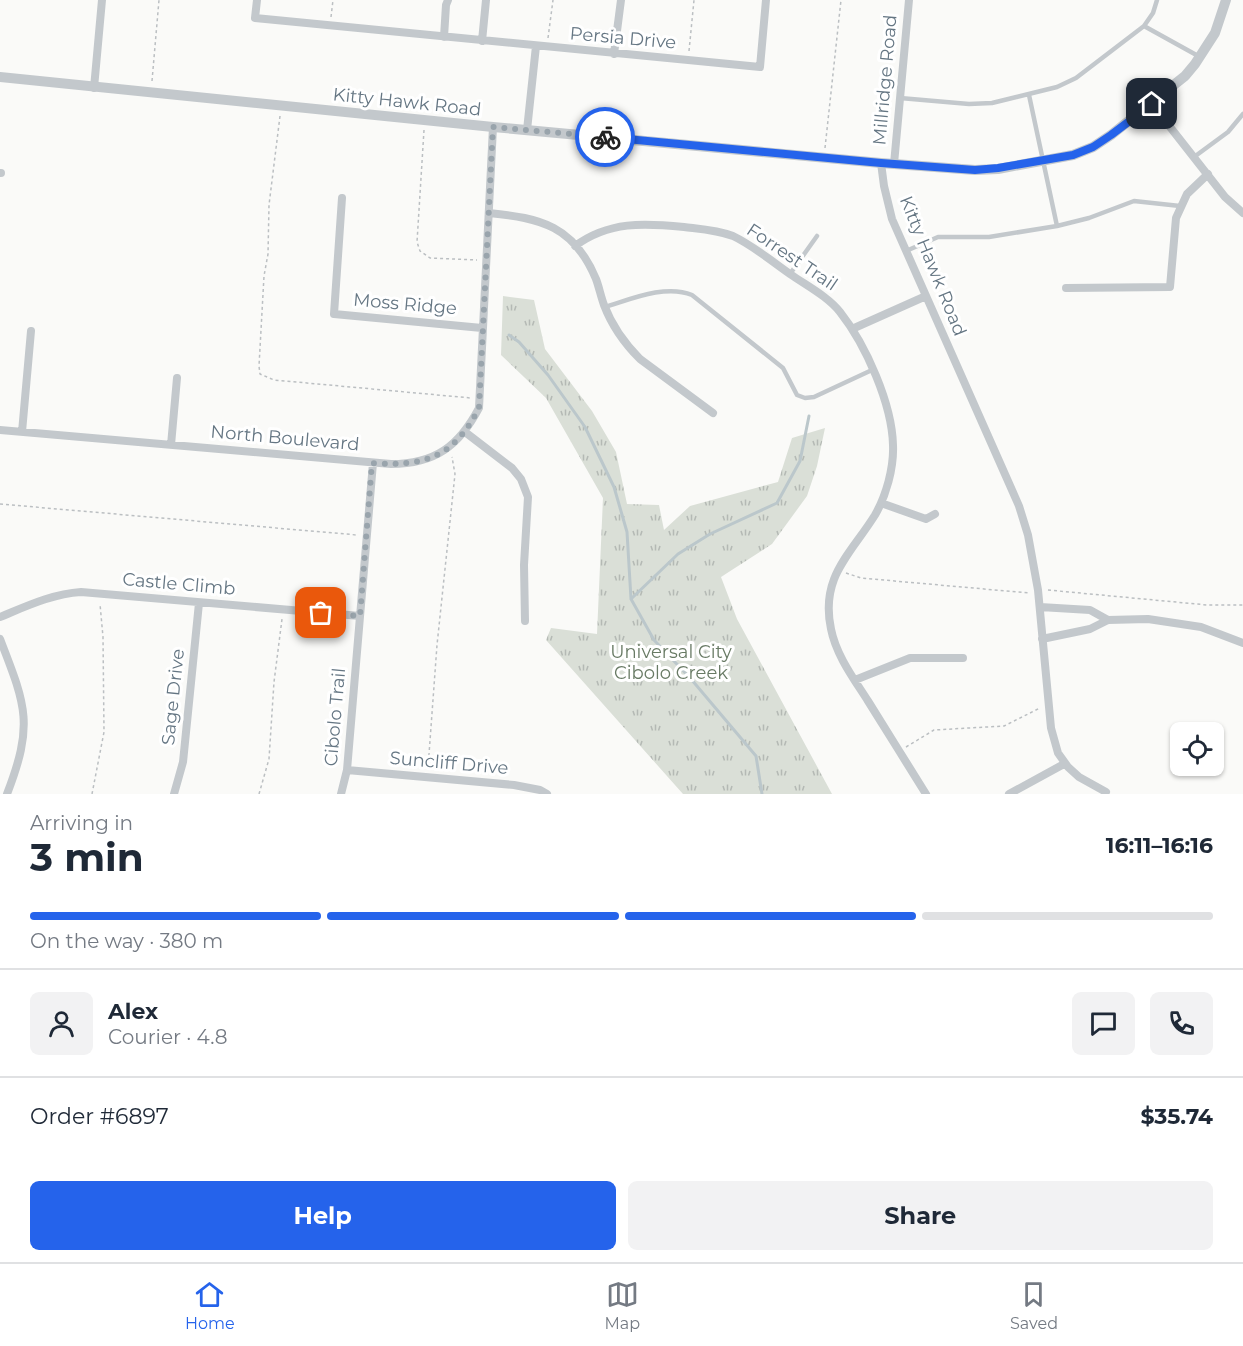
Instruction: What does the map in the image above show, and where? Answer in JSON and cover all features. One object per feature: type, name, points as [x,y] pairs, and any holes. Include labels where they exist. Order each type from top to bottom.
[{"type":"street","points":[[94,88],[102,0]]},
{"type":"street","name":"Persia Drive","points":[[257,0],[255,18],[760,67],[766,0]]},
{"type":"street","points":[[444,37],[448,0]]},
{"type":"street","points":[[482,41],[486,0]]},
{"type":"street","points":[[614,54],[621,0]]},
{"type":"street","name":"Millridge Road","points":[[894,164],[909,0]]},
{"type":"street","points":[[881,163],[975,170],[1044,161],[1073,155],[1093,147],[1152,104],[1185,76],[1201,57],[1215,33],[1226,0]]},
{"type":"street","points":[[527,130],[536,46]]},
{"type":"street","name":"Kitty Hawk Road","points":[[0,77],[493,127],[881,163],[892,219],[1019,506],[1028,535],[1039,593],[1051,728],[1058,753],[1064,764]]},
{"type":"street","points":[[1152,104],[1225,197],[1243,213]]},
{"type":"street","name":"North Boulevard","points":[[0,430],[372,463],[409,464],[426,460],[448,448],[465,432],[479,408],[493,127]]},
{"type":"street","points":[[1066,288],[1170,287],[1176,218],[1180,206],[1187,195],[1208,174]]},
{"type":"street","name":"Moss Ridge","points":[[342,198],[334,314],[482,328]]},
{"type":"street","points":[[489,213],[522,216],[541,222],[558,231],[576,246],[597,280],[614,328],[630,349],[713,413]]},
{"type":"street","name":"Forrest Trail","points":[[576,246],[603,230],[623,224],[645,223],[713,230],[742,241],[790,274],[832,304],[852,329],[873,370],[889,409],[893,447],[890,473],[881,503],[837,569],[830,592],[828,611],[831,630],[837,648],[855,680],[926,794]]},
{"type":"street","points":[[852,329],[926,296]]},
{"type":"street","points":[[22,432],[31,330]]},
{"type":"street","points":[[171,445],[177,378]]},
{"type":"street","points":[[465,432],[512,468],[521,479],[528,496],[524,555],[525,621]]},
{"type":"street","name":"Cibolo Trail","points":[[341,794],[347,770],[372,463]]},
{"type":"street","points":[[881,503],[926,519],[935,514]]},
{"type":"street","name":"Castle Climb","points":[[0,617],[63,593],[360,616]]},
{"type":"street","name":"Sage Drive","points":[[174,794],[183,762],[199,603]]},
{"type":"street","points":[[1040,607],[1090,610],[1108,620]]},
{"type":"street","points":[[1042,639],[1090,629],[1108,620],[1148,620],[1201,627],[1243,643]]},
{"type":"street","points":[[0,639],[21,696],[25,721],[20,758],[7,794]]},
{"type":"street","points":[[855,680],[910,658],[963,657]]},
{"type":"street","points":[[1009,794],[1064,764],[1079,777],[1106,792]]},
{"type":"street","name":"Suncliff Drive","points":[[347,770],[514,785],[540,790],[546,794]]},
{"type":"lane","points":[[900,99],[969,104],[992,103],[1057,87],[1076,78],[1144,26],[1153,13],[1157,0]]},
{"type":"lane","points":[[1144,26],[1201,57]]},
{"type":"lane","points":[[1029,94],[1057,226]]},
{"type":"lane","points":[[1194,157],[1227,132],[1243,114]]},
{"type":"lane","points":[[906,251],[938,237],[989,237],[1057,226],[1089,218],[1134,201],[1180,206]]},
{"type":"lane","points":[[790,274],[817,236]]},
{"type":"lane","points":[[605,307],[650,294],[676,292],[692,295],[783,368],[791,387],[797,395],[805,398],[814,398],[873,370]]},
{"type":"path","points":[[151,93],[159,0]]},
{"type":"path","points":[[330,26],[333,0]]},
{"type":"path","points":[[547,47],[553,0]]},
{"type":"path","points":[[688,61],[694,0]]},
{"type":"path","points":[[824,158],[841,0]]},
{"type":"path","points":[[281,106],[269,205],[260,374],[274,380],[480,399]]},
{"type":"path","points":[[424,120],[417,242],[420,251],[429,258],[486,261]]},
{"type":"path","points":[[427,777],[437,645],[455,474],[454,460],[448,448]]},
{"type":"path","points":[[0,504],[367,536]]},
{"type":"path","points":[[837,569],[861,578],[1039,593],[1048,590],[1207,605],[1243,605]]},
{"type":"path","points":[[92,794],[104,732],[103,637],[99,594]]},
{"type":"path","points":[[259,794],[269,759],[274,682],[283,610]]},
{"type":"path","points":[[899,751],[934,730],[1004,726],[1049,704]]},
{"type":"green space","name":"Universal City Cibolo Creek","points":[[503,296],[534,300],[545,349],[592,411],[616,452],[627,504],[659,505],[664,530],[690,506],[778,482],[792,438],[825,428],[817,466],[807,496],[772,544],[721,577],[737,619],[832,794],[683,794],[546,640],[551,628],[597,634],[603,498],[546,398],[501,355]]},
{"type":"waterway","points":[[509,335],[519,342],[548,375],[585,427],[614,487],[627,532],[631,599],[654,640],[691,679],[756,756],[762,794]]},
{"type":"waterway","points":[[631,599],[678,554],[710,534],[777,503],[800,461],[809,416]]},
{"type":"way so far","points":[[321,613],[360,616],[372,463],[409,464],[426,460],[442,452],[465,432],[479,408],[493,127],[605,137]]},
{"type":"route","points":[[605,137],[975,170],[1073,155],[1093,147],[1152,104]]}]
